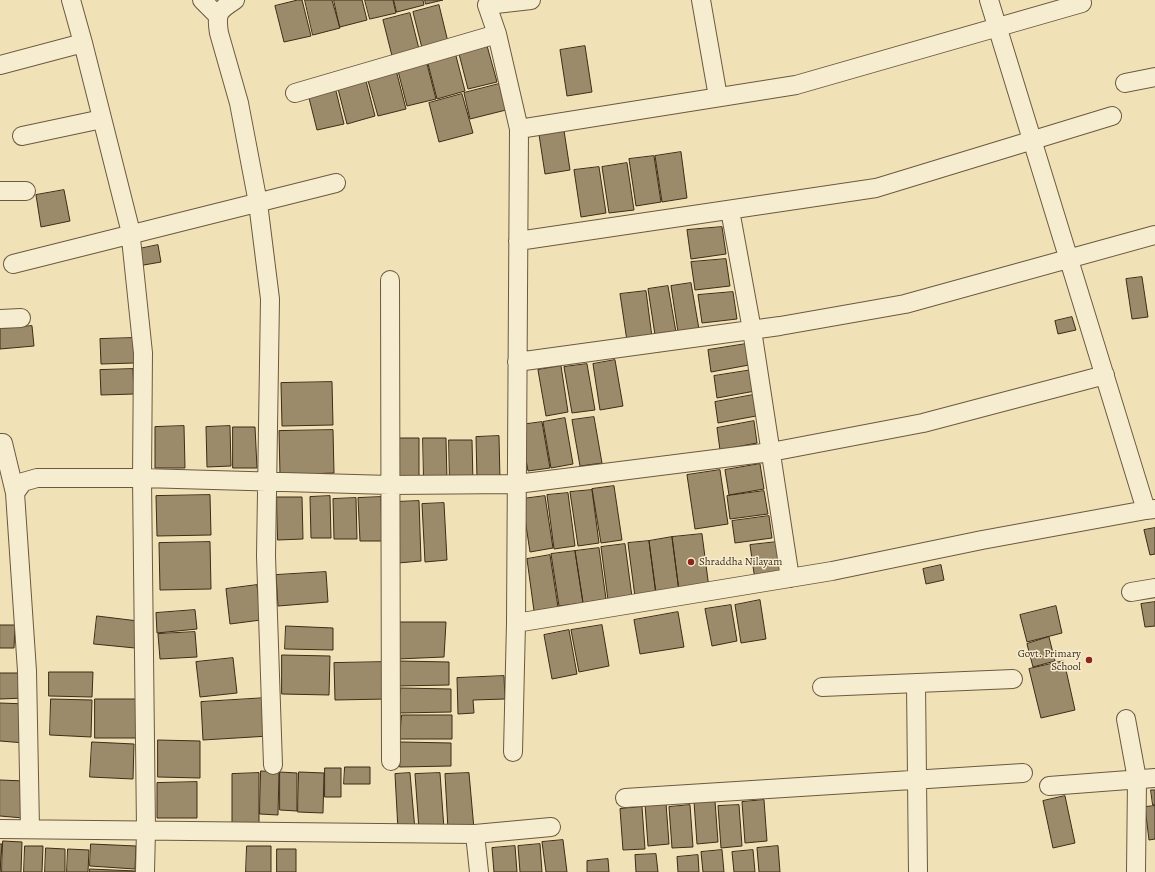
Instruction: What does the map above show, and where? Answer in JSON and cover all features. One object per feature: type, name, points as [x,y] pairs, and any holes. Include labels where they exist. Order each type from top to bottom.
[{"type":"street","points":[[71,0],[131,235],[143,353],[142,478],[146,830],[145,872]]},
{"type":"street","points":[[202,0],[217,15],[219,32],[239,103],[258,203],[270,299],[266,556],[273,765]]},
{"type":"street","points":[[217,15],[224,7],[235,0]]},
{"type":"street","points":[[513,752],[516,623],[519,129],[497,34],[486,2],[531,0]]},
{"type":"street","points":[[701,0],[718,97]]},
{"type":"street","points":[[516,623],[832,571],[982,540],[1150,510],[1068,258],[989,0]]},
{"type":"street","points":[[519,129],[796,85],[1082,3]]},
{"type":"street","points":[[295,94],[497,34]]},
{"type":"street","points":[[0,65],[83,43]]},
{"type":"street","points":[[1125,83],[1155,77]]},
{"type":"street","points":[[518,241],[876,188],[1112,116]]},
{"type":"street","points":[[22,136],[102,119]]},
{"type":"street","points":[[13,264],[336,183]]},
{"type":"street","points":[[0,191],[26,191]]},
{"type":"street","points":[[730,210],[752,330],[790,578]]},
{"type":"street","points":[[517,362],[780,326],[905,304],[1155,235]]},
{"type":"street","points":[[390,280],[391,761]]},
{"type":"street","points":[[0,319],[21,318]]},
{"type":"street","points":[[15,493],[23,482],[37,478],[142,478],[390,485],[517,484],[771,452],[923,423],[1105,375]]},
{"type":"street","points":[[0,443],[3,443],[15,493],[27,671],[30,828]]},
{"type":"street","points":[[1131,592],[1155,588]]},
{"type":"street","points":[[822,687],[1013,679]]},
{"type":"street","points":[[916,683],[918,872]]},
{"type":"street","points":[[1126,719],[1137,779],[1136,872]]},
{"type":"street","points":[[625,798],[1023,773]]},
{"type":"street","points":[[1049,786],[1155,778]]},
{"type":"street","points":[[0,828],[475,834],[551,827]]},
{"type":"street","points":[[475,834],[479,872]]},
{"type":"building","points":[[302,0],[311,36],[284,42],[275,6]]},
{"type":"building","points":[[305,0],[332,0],[340,28],[313,35]]},
{"type":"building","points":[[334,0],[362,0],[367,20],[340,27]]},
{"type":"building","points":[[365,0],[393,0],[396,13],[370,19]]},
{"type":"building","points":[[394,0],[423,0],[424,5],[397,12]]},
{"type":"building","points":[[425,0],[443,0],[426,4]]},
{"type":"building","points":[[439,5],[448,42],[422,48],[413,12]]},
{"type":"building","points":[[410,13],[419,49],[392,56],[383,20]]},
{"type":"building","points":[[486,42],[497,82],[468,89],[458,50]]},
{"type":"building","points":[[585,46],[592,92],[567,96],[560,50]]},
{"type":"building","points":[[455,52],[465,91],[437,99],[427,60]]},
{"type":"building","points":[[426,60],[436,99],[407,106],[397,67]]},
{"type":"building","points":[[396,70],[406,109],[378,116],[367,77]]},
{"type":"building","points":[[365,77],[375,116],[347,124],[337,85]]},
{"type":"building","points":[[499,84],[506,110],[470,119],[464,93]]},
{"type":"building","points":[[335,87],[344,124],[317,130],[308,94]]},
{"type":"building","points":[[462,94],[473,133],[439,142],[429,103]]},
{"type":"building","points":[[563,124],[570,170],[545,174],[538,128]]},
{"type":"building","points":[[681,152],[687,198],[662,202],[655,156]]},
{"type":"building","points":[[654,156],[661,202],[636,206],[629,159]]},
{"type":"building","points":[[627,163],[634,210],[609,213],[602,167]]},
{"type":"building","points":[[599,167],[606,213],[581,217],[574,170]]},
{"type":"building","points":[[64,190],[70,221],[41,227],[36,195]]},
{"type":"building","points":[[722,227],[726,254],[691,259],[687,230]]},
{"type":"building","points":[[158,245],[161,262],[138,266],[134,250]]},
{"type":"building","points":[[726,259],[730,286],[695,290],[691,262]]},
{"type":"building","points":[[1142,277],[1148,317],[1132,319],[1126,279]]},
{"type":"building","points":[[691,283],[699,329],[678,332],[671,286]]},
{"type":"building","points":[[668,286],[676,332],[655,335],[648,289]]},
{"type":"building","points":[[646,291],[652,337],[627,341],[620,294]]},
{"type":"building","points":[[733,292],[737,319],[702,323],[698,295]]},
{"type":"building","points":[[1072,317],[1076,330],[1058,334],[1055,321]]},
{"type":"building","points":[[32,326],[34,346],[0,349],[0,329]]},
{"type":"building","points":[[133,338],[134,363],[101,364],[100,339]]},
{"type":"building","points":[[746,344],[749,365],[711,372],[708,350]]},
{"type":"building","points":[[615,360],[623,406],[600,410],[593,364]]},
{"type":"building","points":[[587,364],[595,410],[572,413],[564,367]]},
{"type":"building","points":[[561,366],[568,412],[546,416],[538,370]]},
{"type":"building","points":[[133,369],[134,394],[101,395],[100,370]]},
{"type":"building","points":[[752,370],[755,391],[717,398],[714,376]]},
{"type":"building","points":[[332,382],[333,425],[282,426],[281,383]]},
{"type":"building","points":[[753,395],[756,416],[718,423],[715,402]]},
{"type":"building","points":[[594,417],[602,463],[580,466],[572,420]]},
{"type":"building","points":[[565,418],[573,464],[551,468],[543,422]]},
{"type":"building","points":[[754,421],[757,443],[720,450],[717,428]]},
{"type":"building","points":[[542,422],[550,468],[528,471],[520,425]]},
{"type":"building","points":[[184,426],[185,468],[155,468],[155,427]]},
{"type":"building","points":[[230,426],[231,466],[207,467],[206,427]]},
{"type":"building","points":[[233,427],[255,427],[257,468],[233,468]]},
{"type":"building","points":[[333,430],[334,473],[280,475],[279,431]]},
{"type":"building","points":[[499,436],[500,480],[477,480],[476,437]]},
{"type":"building","points":[[395,438],[419,438],[419,481],[396,481]]},
{"type":"building","points":[[423,438],[446,438],[447,481],[424,481]]},
{"type":"building","points":[[449,440],[472,440],[473,483],[450,484]]},
{"type":"building","points":[[760,464],[764,489],[729,495],[725,470]]},
{"type":"building","points":[[720,470],[728,524],[695,529],[687,475]]},
{"type":"building","points":[[614,486],[622,540],[601,543],[592,489]]},
{"type":"building","points":[[592,490],[599,543],[578,546],[570,492]]},
{"type":"building","points":[[764,491],[768,514],[730,519],[727,496]]},
{"type":"building","points":[[568,493],[575,546],[554,549],[547,495]]},
{"type":"building","points":[[210,495],[211,535],[157,536],[156,496]]},
{"type":"building","points":[[330,496],[331,538],[311,538],[310,497]]},
{"type":"building","points":[[545,496],[553,548],[530,552],[522,499]]},
{"type":"building","points":[[277,497],[302,497],[303,539],[278,540]]},
{"type":"building","points":[[381,497],[382,541],[360,541],[358,498]]},
{"type":"building","points":[[356,498],[357,539],[334,539],[333,499]]},
{"type":"building","points":[[419,501],[421,561],[398,563],[395,502]]},
{"type":"building","points":[[444,503],[447,560],[425,562],[422,504]]},
{"type":"building","points":[[769,516],[772,538],[735,543],[732,521]]},
{"type":"building","points":[[1155,528],[1155,554],[1150,555],[1144,530]]},
{"type":"building","name":"Shraddha Nilayam","points":[[702,534],[709,588],[679,591],[672,537]]},
{"type":"building","points":[[672,537],[679,591],[656,594],[649,541]]},
{"type":"building","points":[[649,541],[656,594],[635,597],[628,543]]},
{"type":"building","points":[[210,542],[211,589],[160,590],[159,543]]},
{"type":"building","points":[[777,542],[782,576],[755,580],[750,545]]},
{"type":"building","points":[[625,544],[632,597],[608,600],[601,547]]},
{"type":"building","points":[[599,548],[606,599],[583,603],[575,551]]},
{"type":"building","points":[[575,551],[583,603],[559,606],[551,554]]},
{"type":"building","points":[[550,555],[558,607],[534,611],[527,559]]},
{"type":"building","points":[[941,565],[944,580],[926,584],[923,569]]},
{"type":"building","points":[[326,572],[328,602],[278,606],[276,575]]},
{"type":"building","points":[[257,585],[261,620],[230,624],[226,589]]},
{"type":"building","points":[[760,600],[766,639],[741,643],[735,605]]},
{"type":"building","points":[[1155,602],[1155,626],[1145,627],[1141,604]]},
{"type":"building","points":[[731,605],[737,641],[712,646],[705,609]]},
{"type":"building","points":[[1056,606],[1062,633],[1027,642],[1020,615]]},
{"type":"building","points":[[195,610],[197,629],[157,633],[156,613]]},
{"type":"building","points":[[678,612],[684,647],[640,654],[634,620]]},
{"type":"building","points":[[97,616],[138,621],[135,648],[94,644]]},
{"type":"building","points":[[397,622],[446,622],[444,657],[397,659]]},
{"type":"building","points":[[0,625],[15,625],[14,648],[0,648]]},
{"type":"building","points":[[602,625],[609,666],[579,672],[571,630]]},
{"type":"building","points":[[286,626],[333,628],[333,650],[285,649]]},
{"type":"building","points":[[569,630],[577,674],[552,679],[544,635]]},
{"type":"building","points":[[195,632],[197,657],[160,659],[158,634]]},
{"type":"building","points":[[1049,637],[1055,661],[1033,667],[1027,644]]},
{"type":"building","points":[[282,655],[330,656],[329,695],[282,694]]},
{"type":"building","points":[[233,658],[237,693],[200,697],[196,662]]},
{"type":"building","points":[[398,661],[449,662],[449,685],[397,686]]},
{"type":"building","points":[[1064,661],[1075,710],[1041,718],[1029,669]]},
{"type":"building","points":[[386,662],[387,699],[335,700],[334,663]]},
{"type":"building","points":[[49,672],[93,672],[92,697],[49,696]]},
{"type":"building","points":[[0,673],[24,673],[25,698],[0,699]]},
{"type":"building","points":[[504,676],[505,699],[473,700],[474,713],[458,714],[457,678]]},
{"type":"building","points":[[401,688],[451,689],[451,712],[399,713]]},
{"type":"building","points":[[266,698],[269,736],[203,740],[201,702]]},
{"type":"building","points":[[51,699],[92,700],[91,737],[50,735]]},
{"type":"building","points":[[95,699],[138,699],[139,738],[95,738]]},
{"type":"building","points":[[0,703],[27,704],[25,743],[0,741]]},
{"type":"building","points":[[402,715],[452,715],[452,739],[400,739]]},
{"type":"building","points":[[158,740],[200,741],[200,778],[158,777]]},
{"type":"building","points":[[92,742],[134,744],[133,779],[90,777]]},
{"type":"building","points":[[401,742],[451,743],[451,766],[400,767]]},
{"type":"building","points":[[345,767],[370,767],[370,784],[344,784]]},
{"type":"building","points":[[325,768],[341,768],[341,797],[325,797]]},
{"type":"building","points":[[261,771],[279,772],[278,815],[260,814]]},
{"type":"building","points":[[280,772],[297,773],[297,811],[280,810]]},
{"type":"building","points":[[299,772],[324,773],[323,813],[298,812]]},
{"type":"building","points":[[259,773],[259,823],[232,823],[232,774]]},
{"type":"building","points":[[410,773],[415,830],[398,830],[395,774]]},
{"type":"building","points":[[440,773],[444,829],[419,830],[415,774]]},
{"type":"building","points":[[469,773],[474,829],[448,830],[445,774]]},
{"type":"building","points":[[0,780],[25,781],[23,818],[0,816]]},
{"type":"building","points":[[197,782],[197,818],[157,818],[157,783]]},
{"type":"building","points":[[1151,790],[1155,790],[1155,805],[1153,805]]},
{"type":"building","points":[[1065,796],[1075,843],[1053,848],[1043,801]]},
{"type":"building","points":[[764,800],[767,841],[745,843],[742,802]]},
{"type":"building","points":[[715,801],[718,842],[697,844],[694,802]]},
{"type":"building","points":[[666,803],[669,844],[648,846],[645,804]]},
{"type":"building","points":[[690,805],[693,847],[672,848],[669,807]]},
{"type":"building","points":[[739,805],[742,846],[721,848],[718,806]]},
{"type":"building","points":[[1155,806],[1155,839],[1149,840],[1145,807]]},
{"type":"building","points":[[642,807],[645,849],[623,850],[620,809]]},
{"type":"building","points":[[563,840],[567,872],[546,872],[542,842]]},
{"type":"building","points":[[3,841],[22,842],[21,872],[2,872]]},
{"type":"building","points":[[0,844],[2,844],[0,872]]},
{"type":"building","points":[[91,844],[136,846],[135,869],[90,866]]},
{"type":"building","points":[[540,844],[542,872],[520,872],[518,846]]},
{"type":"building","points":[[25,846],[43,846],[42,872],[24,872]]},
{"type":"building","points":[[247,846],[271,846],[271,872],[246,872]]},
{"type":"building","points":[[515,846],[517,872],[494,872],[492,848]]},
{"type":"building","points":[[778,846],[780,872],[759,872],[757,848]]},
{"type":"building","points":[[46,848],[65,849],[65,872],[45,872]]},
{"type":"building","points":[[68,849],[89,850],[88,872],[67,872]]},
{"type":"building","points":[[277,849],[296,849],[296,872],[277,872]]},
{"type":"building","points":[[722,850],[724,872],[703,872],[701,852]]},
{"type":"building","points":[[753,850],[755,872],[734,872],[732,852]]},
{"type":"building","points":[[656,854],[658,872],[636,872],[635,855]]},
{"type":"building","points":[[698,855],[699,872],[678,872],[677,857]]},
{"type":"building","points":[[608,859],[609,872],[587,872],[587,861]]},
{"type":"building","points":[[90,869],[136,871],[136,872],[90,872]]},
{"type":"place","name":"Shraddha Nilayam","points":[[691,562]]},
{"type":"place","name":"Govt. Primary School","points":[[1089,660]]}]
